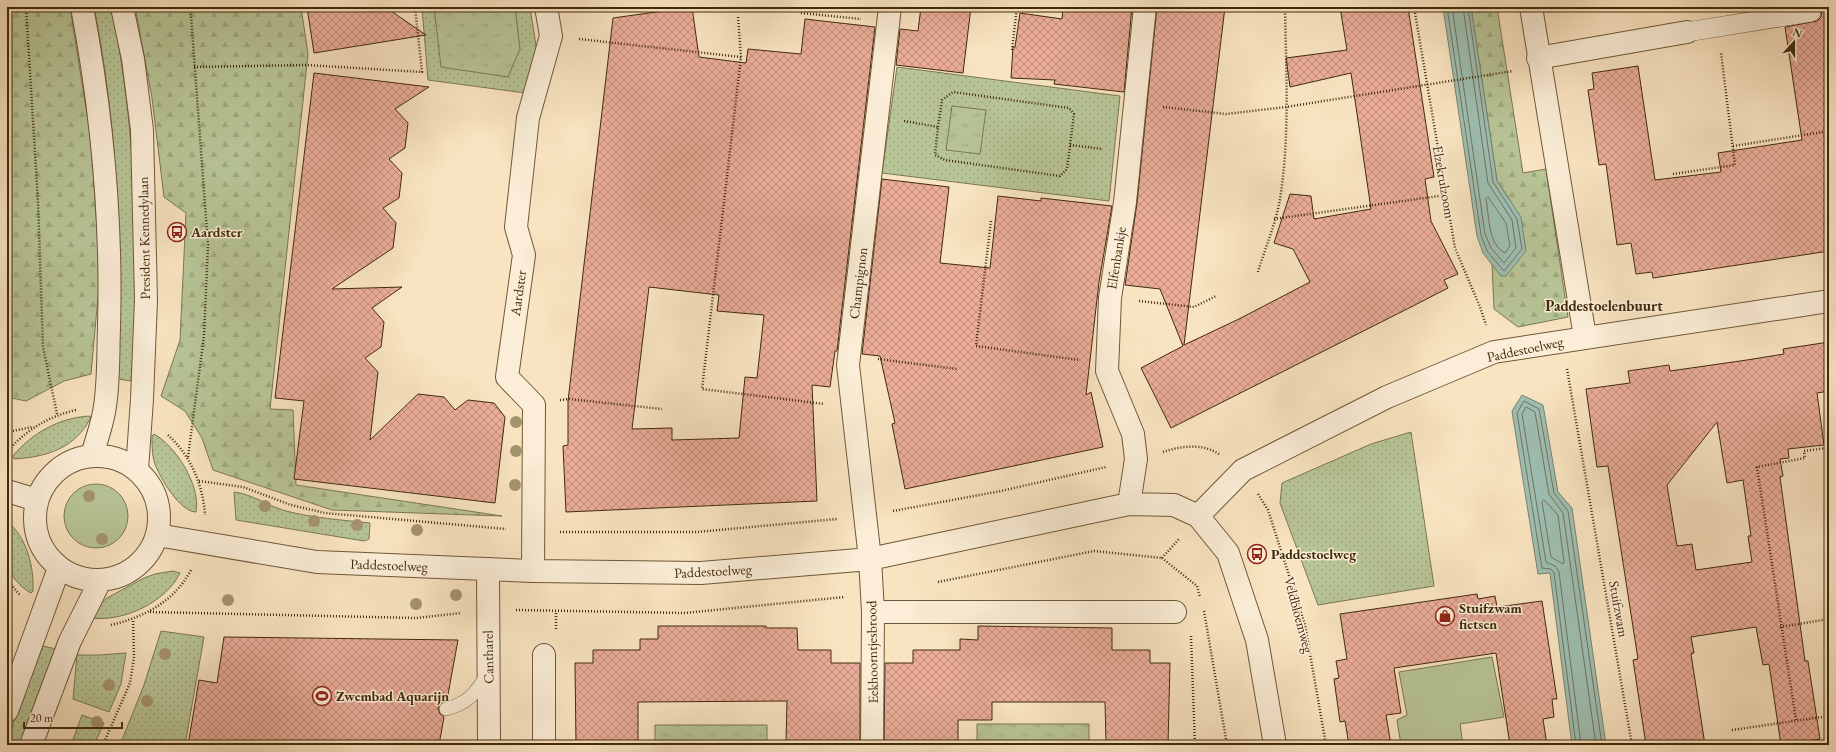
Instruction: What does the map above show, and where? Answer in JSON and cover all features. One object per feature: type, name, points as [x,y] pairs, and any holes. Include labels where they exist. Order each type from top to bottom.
[{"type":"street","points":[[82,7],[92,62],[102,135],[109,244],[110,300],[107,390],[105,408],[92,456]]},
{"type":"street","name":"President Kennedylaan","points":[[122,7],[133,59],[142,130],[146,300],[142,399],[137,470]]},
{"type":"street","name":"Aardster","points":[[534,405],[506,378],[524,255],[516,226],[528,118],[551,36],[546,7]]},
{"type":"street","name":"Elfenbankje","points":[[1129,504],[1136,460],[1133,434],[1107,371],[1110,298],[1125,202],[1145,7]]},
{"type":"street","points":[[1530,7],[1585,337]]},
{"type":"street","points":[[1538,58],[1811,10]]},
{"type":"street","name":"Champignon","points":[[870,559],[848,365],[889,15]]},
{"type":"street","name":"Paddestoelweg","points":[[157,535],[317,562],[533,571],[701,573],[870,559],[1129,504],[1174,505],[1198,516],[1243,470],[1387,397],[1494,352],[1829,301]]},
{"type":"street","points":[[533,571],[532,531],[534,405]]},
{"type":"street","points":[[92,456],[116,459],[137,470],[149,484],[157,500],[160,518],[157,535],[149,553],[136,568],[119,577],[100,581],[79,578],[59,568],[46,554],[38,538],[35,519],[37,500],[45,484],[58,470],[74,460],[92,456]]},
{"type":"street","points":[[7,491],[37,500]]},
{"type":"street","points":[[1198,516],[1228,553],[1257,640],[1275,745]]},
{"type":"street","name":"Eekhoorntjesbrood","points":[[870,559],[873,612],[872,745]]},
{"type":"street","points":[[7,711],[59,568]]},
{"type":"street","name":"Cantharel","points":[[488,569],[489,745]]},
{"type":"street","points":[[31,745],[70,641],[100,581]]},
{"type":"street","points":[[873,612],[1175,612]]},
{"type":"street","points":[[544,655],[544,745]]},
{"type":"lane","points":[[446,709],[460,706],[478,689],[488,674]]},
{"type":"path","points":[[7,432],[34,426],[57,415],[43,347],[38,202],[26,7]]},
{"type":"path","points":[[188,7],[208,245],[204,336],[188,458]]},
{"type":"path","points":[[194,67],[306,65],[422,72],[415,7]]},
{"type":"path","points":[[1012,50],[1017,7]]},
{"type":"path","points":[[1258,272],[1280,200],[1286,107],[1285,7]]},
{"type":"path","name":"Elzekrulzoom","points":[[1414,7],[1455,248],[1480,307],[1494,352]]},
{"type":"path","points":[[801,12],[889,15]]},
{"type":"path","points":[[738,17],[741,57],[702,389],[853,407]]},
{"type":"path","points":[[1673,174],[1735,165],[1718,26]]},
{"type":"path","points":[[551,36],[741,57]]},
{"type":"path","points":[[1135,104],[1226,114],[1286,107],[1493,74]]},
{"type":"path","points":[[953,92],[1069,108],[1074,114],[1067,169],[1060,176],[945,160],[935,155],[938,127],[942,100],[953,92]]},
{"type":"path","points":[[878,117],[938,127]]},
{"type":"path","points":[[1733,146],[1829,131]]},
{"type":"path","points":[[1274,219],[1446,195]]},
{"type":"path","points":[[991,221],[976,346],[1108,364]]},
{"type":"path","points":[[1110,298],[1194,307],[1216,296]]},
{"type":"path","name":"Stuifzwam","points":[[1559,341],[1566,363],[1632,745]]},
{"type":"path","points":[[850,355],[957,369]]},
{"type":"path","points":[[534,405],[568,399],[662,409]]},
{"type":"path","points":[[7,452],[19,438],[34,426]]},
{"type":"path","points":[[199,481],[243,487],[291,505],[326,513],[532,531],[697,532],[865,516],[1001,491],[1136,460],[1183,446],[1211,449],[1243,470]]},
{"type":"path","points":[[1796,720],[1780,626],[1757,467],[1805,458],[1804,451],[1826,448]]},
{"type":"path","name":"Veldbloemweg","points":[[1243,470],[1268,510],[1305,625],[1326,745]]},
{"type":"path","points":[[1162,558],[1197,586],[1201,600]]},
{"type":"path","points":[[1203,608],[1207,622],[1227,745]]},
{"type":"path","points":[[103,745],[130,684],[134,657],[133,619]]},
{"type":"path","points":[[1780,626],[1829,620]]},
{"type":"path","points":[[1191,629],[1195,745]]},
{"type":"path","points":[[1732,730],[1829,716]]},
{"type":"green space","points":[[7,7],[70,7],[91,140],[100,275],[91,374],[64,381],[26,401],[7,397]]},
{"type":"green space","points":[[94,7],[112,7],[124,79],[132,151],[136,224],[137,297],[131,381],[118,379],[120,286],[117,192],[109,99]]},
{"type":"green space","points":[[135,7],[301,7],[308,54],[270,409],[293,410],[296,485],[502,516],[332,510],[213,470],[202,438],[185,411],[161,396],[180,340],[186,213],[164,197],[152,98]]},
{"type":"green space","points":[[422,7],[530,7],[537,52],[533,94],[428,80]]},
{"type":"green space","points":[[434,7],[515,7],[520,49],[508,77],[441,67]]},
{"type":"green space","points":[[1471,7],[1497,7],[1523,173],[1546,169],[1568,317],[1518,327],[1494,309],[1492,264],[1501,276],[1510,200],[1497,181]]},
{"type":"green space","points":[[897,67],[1120,96],[1109,201],[882,173]]},
{"type":"green space","points":[[952,106],[986,110],[980,154],[946,150]]},
{"type":"green space","points":[[89,416],[91,417],[85,428],[69,443],[59,449],[38,456],[14,459],[13,456],[20,448],[47,428],[67,420]]},
{"type":"green space","points":[[1411,432],[1434,586],[1318,605],[1280,503],[1282,483],[1371,444]]},
{"type":"green space","points":[[154,434],[171,448],[191,479],[197,502],[196,512],[190,511],[177,501],[161,477],[153,457],[152,436]]},
{"type":"green space","points":[[90,484],[102,484],[119,493],[126,504],[128,516],[126,528],[119,539],[102,548],[90,548],[78,543],[69,534],[64,522],[64,510],[69,498],[78,489]]},
{"type":"green space","points":[[234,492],[247,495],[286,511],[370,523],[369,539],[364,541],[236,520]]},
{"type":"green space","points":[[7,521],[20,536],[28,553],[33,582],[33,591],[31,593],[16,581],[8,569],[6,560]]},
{"type":"green space","points":[[173,571],[180,573],[174,583],[165,593],[143,608],[117,617],[92,618],[100,604],[107,598],[144,578],[155,574]]},
{"type":"green space","points":[[161,631],[204,637],[185,745],[120,745],[144,685]]},
{"type":"green space","points":[[43,646],[56,649],[21,745],[7,745],[7,739]]},
{"type":"green space","points":[[126,653],[121,684],[109,712],[73,699],[77,655]]},
{"type":"green space","points":[[1492,657],[1504,717],[1460,724],[1463,745],[1401,745],[1397,720],[1407,715],[1399,672]]},
{"type":"green space","points":[[82,715],[104,723],[94,745],[71,745]]},
{"type":"green space","points":[[977,724],[1089,724],[1089,745],[977,745]]},
{"type":"green space","points":[[655,725],[767,725],[767,745],[655,745]]},
{"type":"water","points":[[1443,7],[1471,7],[1497,181],[1521,217],[1526,251],[1506,276],[1501,276],[1483,253],[1477,236]]},
{"type":"water","points":[[1522,395],[1543,405],[1558,492],[1572,508],[1606,745],[1572,745],[1550,573],[1538,574],[1512,411]]},
{"type":"building","points":[[307,7],[385,7],[426,35],[314,53]]},
{"type":"building","points":[[692,7],[699,57],[746,63],[748,49],[801,54],[805,19],[875,27],[837,351],[835,351],[830,387],[812,385],[817,501],[566,512],[563,446],[568,445],[568,401],[613,18]],"holes":[[[649,287],[719,295],[717,311],[764,315],[757,378],[745,377],[739,438],[672,440],[672,428],[632,429]]]},
{"type":"building","points":[[921,7],[971,7],[963,73],[896,65],[900,29],[918,31]]},
{"type":"building","points":[[1063,7],[1132,7],[1124,92],[1054,84],[1055,80],[1011,78],[1013,47],[1015,47],[1020,13],[1062,19]]},
{"type":"building","points":[[1157,7],[1225,7],[1184,345],[1239,319],[1310,282],[1293,249],[1274,243],[1290,194],[1311,196],[1314,219],[1371,209],[1351,73],[1290,87],[1286,58],[1347,50],[1340,7],[1408,7],[1434,177],[1425,179],[1431,221],[1458,274],[1444,280],[1448,288],[1171,428],[1141,368],[1183,346],[1160,289],[1125,285],[1137,203]]},
{"type":"building","points":[[1822,7],[1829,7],[1829,251],[1653,278],[1652,272],[1636,274],[1631,243],[1617,245],[1606,164],[1599,165],[1588,90],[1594,89],[1592,73],[1638,66],[1655,180],[1721,172],[1718,153],[1802,140],[1785,27],[1817,21],[1821,17]]},
{"type":"building","points":[[314,73],[429,87],[395,109],[408,123],[405,148],[389,159],[402,173],[399,198],[383,208],[396,223],[393,248],[332,289],[402,287],[372,308],[384,322],[381,347],[365,358],[378,372],[370,440],[418,394],[444,397],[455,410],[468,400],[494,403],[505,417],[495,503],[294,479],[304,401],[275,398]]},
{"type":"building","points":[[882,179],[949,187],[940,263],[990,268],[998,196],[1041,201],[1041,198],[1112,206],[1099,282],[1086,395],[1091,392],[1103,447],[905,489],[892,424],[895,423],[880,356],[862,354]]},
{"type":"building","points":[[1829,342],[1829,391],[1817,393],[1824,445],[1788,449],[1789,458],[1780,459],[1783,476],[1780,477],[1805,661],[1808,661],[1820,739],[1781,745],[1769,664],[1763,665],[1756,627],[1691,637],[1694,653],[1691,654],[1705,745],[1646,745],[1633,660],[1638,659],[1608,466],[1597,467],[1586,389],[1630,383],[1628,371],[1669,365],[1670,371],[1784,354],[1783,349]],"holes":[[[1717,422],[1727,483],[1743,480],[1751,536],[1748,536],[1752,562],[1696,570],[1692,544],[1677,546],[1667,485]]]},
{"type":"building","points":[[1477,594],[1478,599],[1495,596],[1497,607],[1542,601],[1557,699],[1552,699],[1554,717],[1543,719],[1547,745],[1510,745],[1496,653],[1394,668],[1401,713],[1386,715],[1391,745],[1349,745],[1345,721],[1340,722],[1334,679],[1339,678],[1336,661],[1347,659],[1340,614]]},
{"type":"building","points":[[658,626],[766,626],[766,628],[797,628],[798,650],[831,650],[831,663],[860,663],[860,745],[799,745],[799,743],[786,742],[787,701],[638,702],[638,742],[625,743],[625,745],[576,745],[575,663],[593,663],[593,650],[640,650],[640,639],[658,639]]},
{"type":"building","points":[[978,626],[1112,628],[1112,650],[1150,650],[1150,663],[1170,663],[1168,745],[1119,745],[1119,742],[1106,742],[1105,702],[992,702],[992,720],[958,720],[958,743],[945,742],[945,745],[884,745],[885,663],[913,663],[913,650],[960,650],[960,639],[978,640]]},
{"type":"building","name":"Zwembad Aquarijn","points":[[224,637],[458,640],[447,700],[441,703],[438,708],[440,714],[444,717],[439,745],[188,745],[199,680],[217,683]]},
{"type":"place","name":"Aardster","points":[[177,232]]},
{"type":"place","name":"Paddestoelweg","points":[[1257,554]]},
{"type":"place","name":"Stuifzwam fietsen","points":[[1445,616]]},
{"type":"place","name":"Zwembad Aquarijn","points":[[322,696]]},
{"type":"district","name":"Paddestoelenbuurt","points":[[1604,305]]}]
